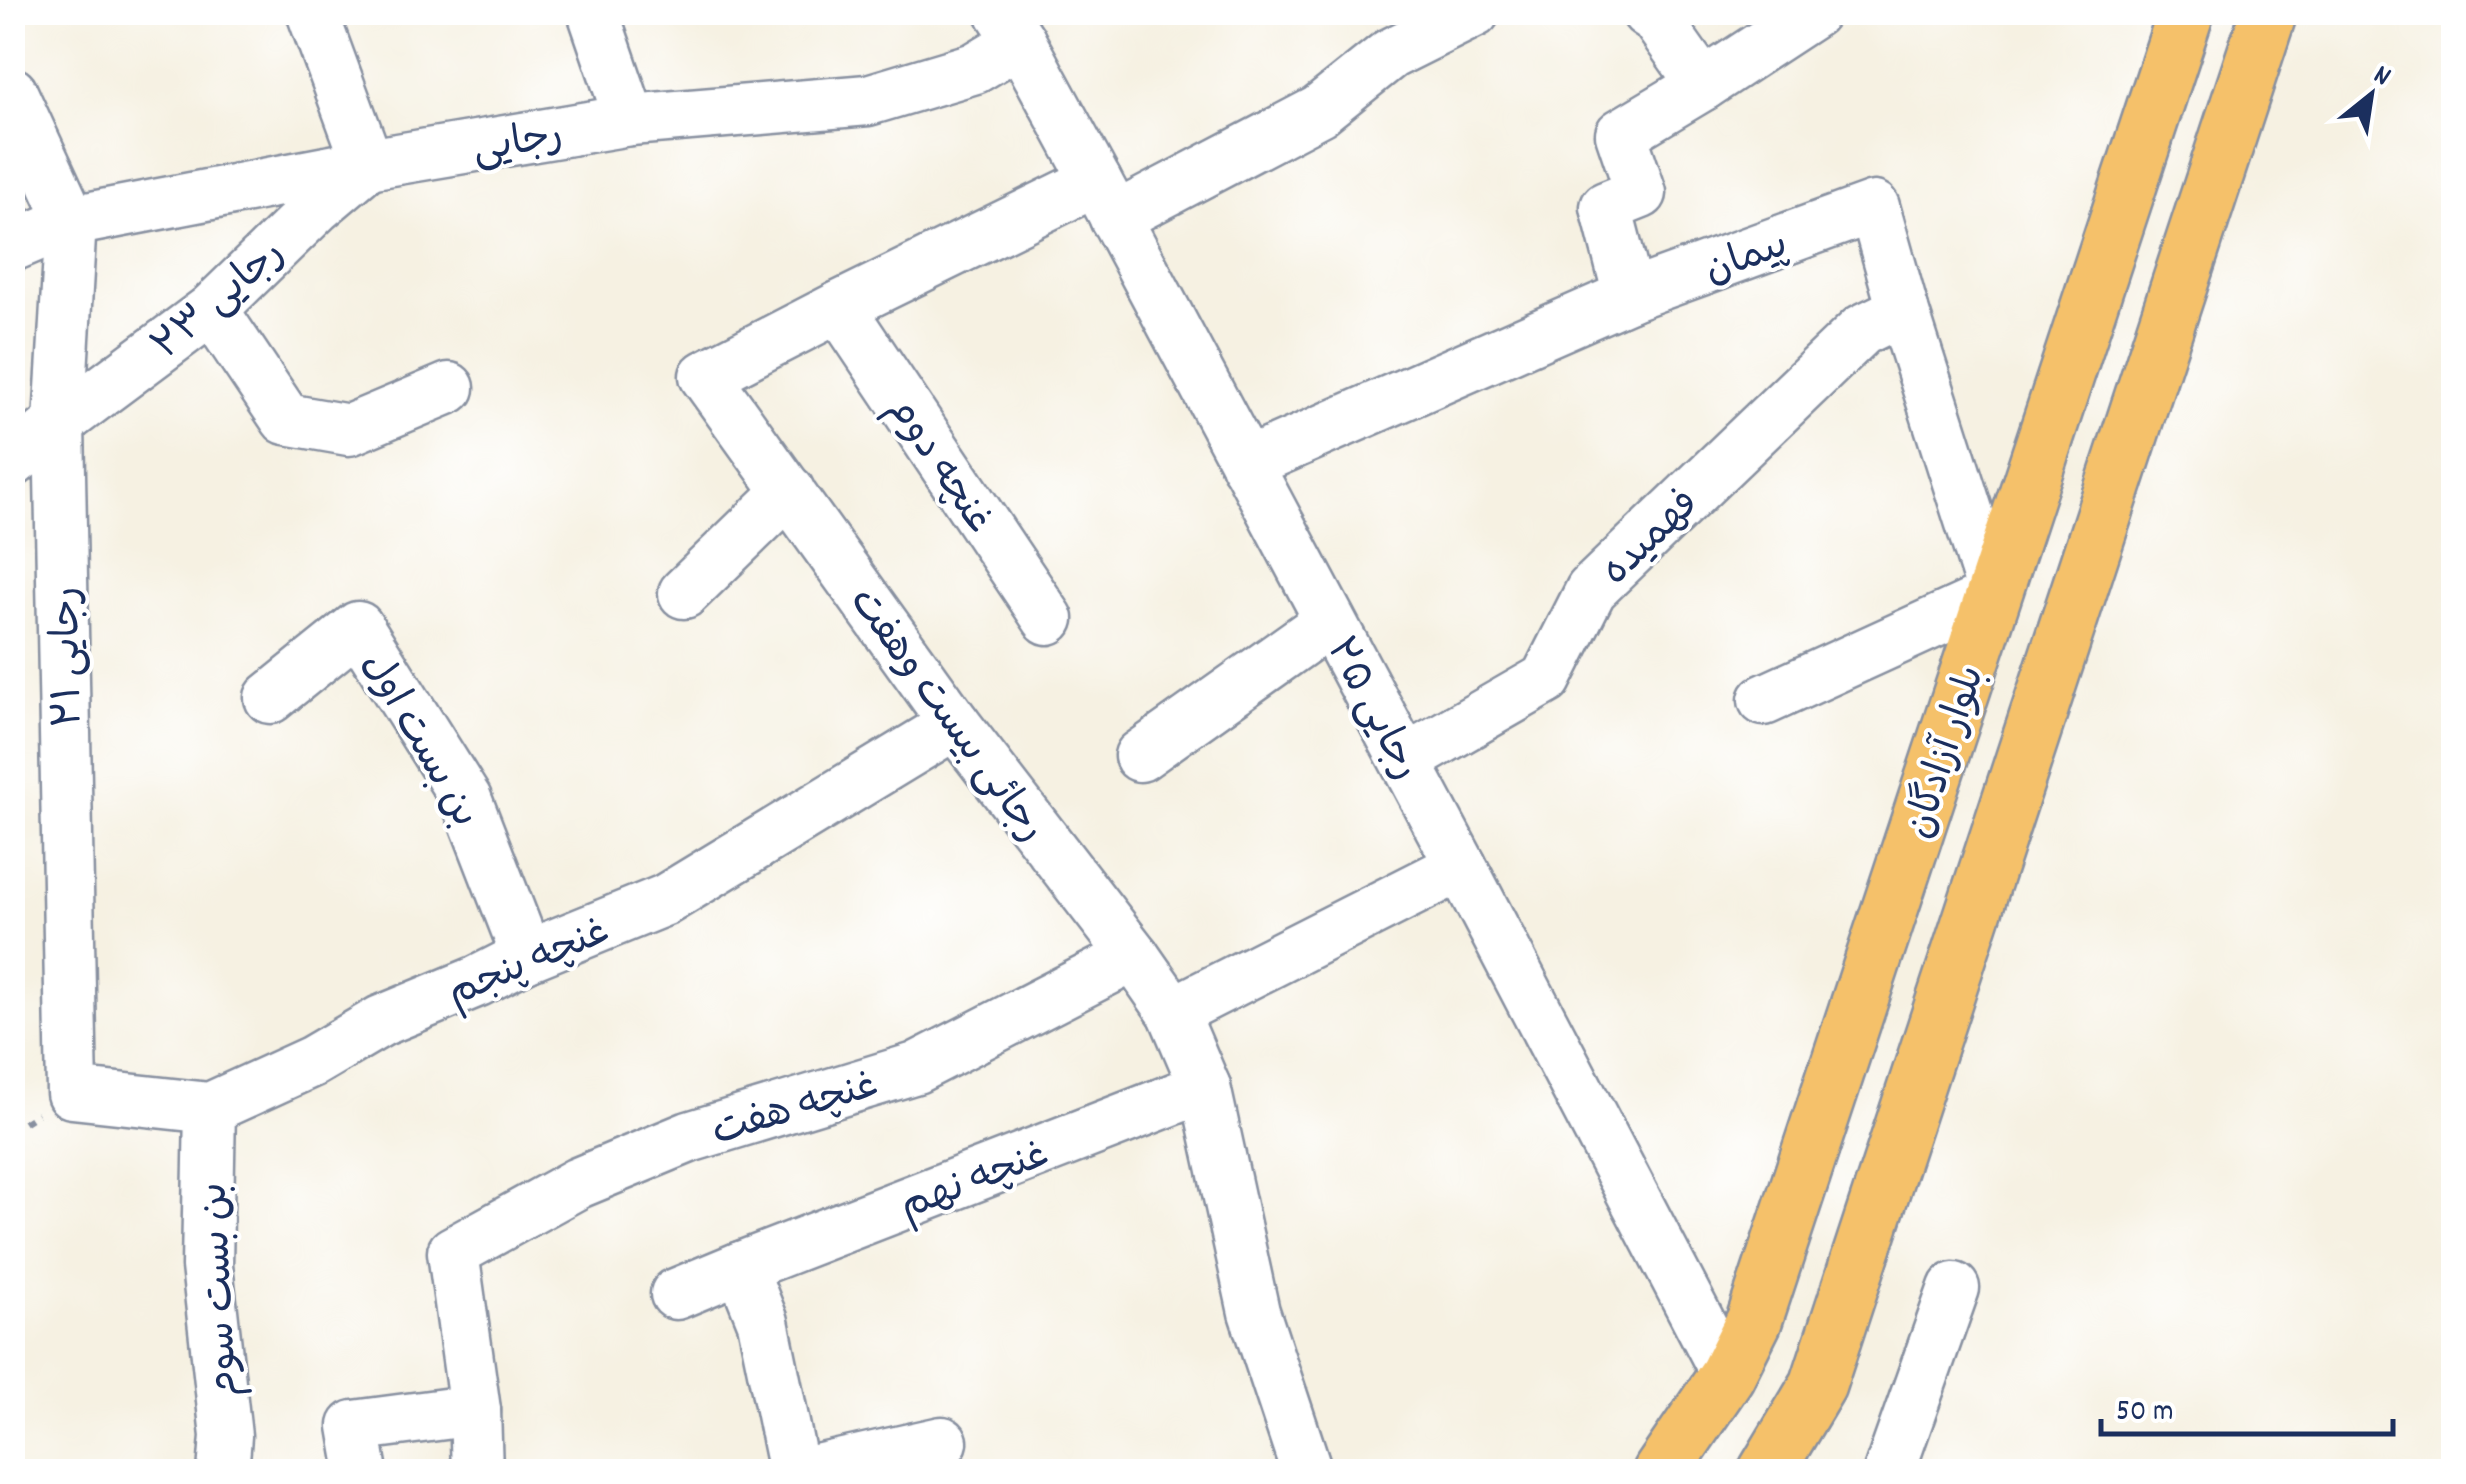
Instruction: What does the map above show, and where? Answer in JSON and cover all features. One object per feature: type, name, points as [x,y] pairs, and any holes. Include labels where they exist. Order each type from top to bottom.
[{"type":"highway","name":"بلوار آزادگان","points":[[1660,1472],[1727,1376],[1754,1322],[2186,12]]},
{"type":"highway","name":"بلوار آزادگان","points":[[1766,1472],[1818,1385],[2269,12]]},
{"type":"street","points":[[312,12],[368,164]]},
{"type":"street","name":"رجائی بیست وهفت","points":[[1307,1472],[1254,1312],[1205,1086],[1173,1012],[954,724],[705,376],[839,307],[1318,111],[1390,54],[1474,12]]},
{"type":"street","points":[[1646,12],[1655,17],[1704,85]]},
{"type":"street","points":[[1629,296],[1606,207],[1641,193],[1620,134],[1704,85],[1814,12]]},
{"type":"street","points":[[605,18],[630,120]]},
{"type":"street","name":"رجایی","points":[[12,246],[71,221],[368,164],[630,120],[868,100],[976,68],[1010,27]]},
{"type":"street","name":"رجایی ۲۵","points":[[1010,27],[1461,866],[1727,1376]]},
{"type":"street","points":[[12,94],[71,221]]},
{"type":"street","name":"رجایی ۲۳","points":[[12,462],[212,309],[316,208],[368,164]]},
{"type":"street","name":"پیمان","points":[[1246,464],[1629,296],[1874,208],[1994,594]]},
{"type":"street","name":"رجایی ۲۱","points":[[71,221],[60,423],[72,1093],[210,1108]]},
{"type":"street","name":"غنچه دوم","points":[[839,307],[1048,619]]},
{"type":"street","points":[[212,309],[286,419],[349,430],[449,388]]},
{"type":"street","name":"فهمیده","points":[[1404,760],[1546,679],[1591,590],[1862,330],[1903,310]]},
{"type":"street","points":[[684,592],[789,491]]},
{"type":"street","points":[[1764,700],[1994,594]]},
{"type":"street","points":[[1140,756],[1330,621]]},
{"type":"street","name":"بن بست اول","points":[[270,698],[358,627],[466,799],[527,956]]},
{"type":"street","name":"غنچه پنجم","points":[[210,1108],[313,1061],[381,1021],[665,900],[954,724]]},
{"type":"street","points":[[1173,1012],[1461,866]]},
{"type":"street","name":"غنچه هفت","points":[[475,1410],[453,1252],[578,1184],[689,1138],[916,1068],[1134,956]]},
{"type":"street","name":"غنچه نهم","points":[[676,1294],[1205,1086]]},
{"type":"street","name":"بن بست سوم","points":[[210,1108],[207,1266],[226,1436],[224,1472]]},
{"type":"street","points":[[741,1267],[763,1322],[794,1472]]},
{"type":"street","points":[[1889,1472],[1954,1288]]},
{"type":"street","points":[[362,1472],[354,1426],[475,1410],[477,1472]]},
{"type":"street","points":[[808,1472],[942,1442]]}]
